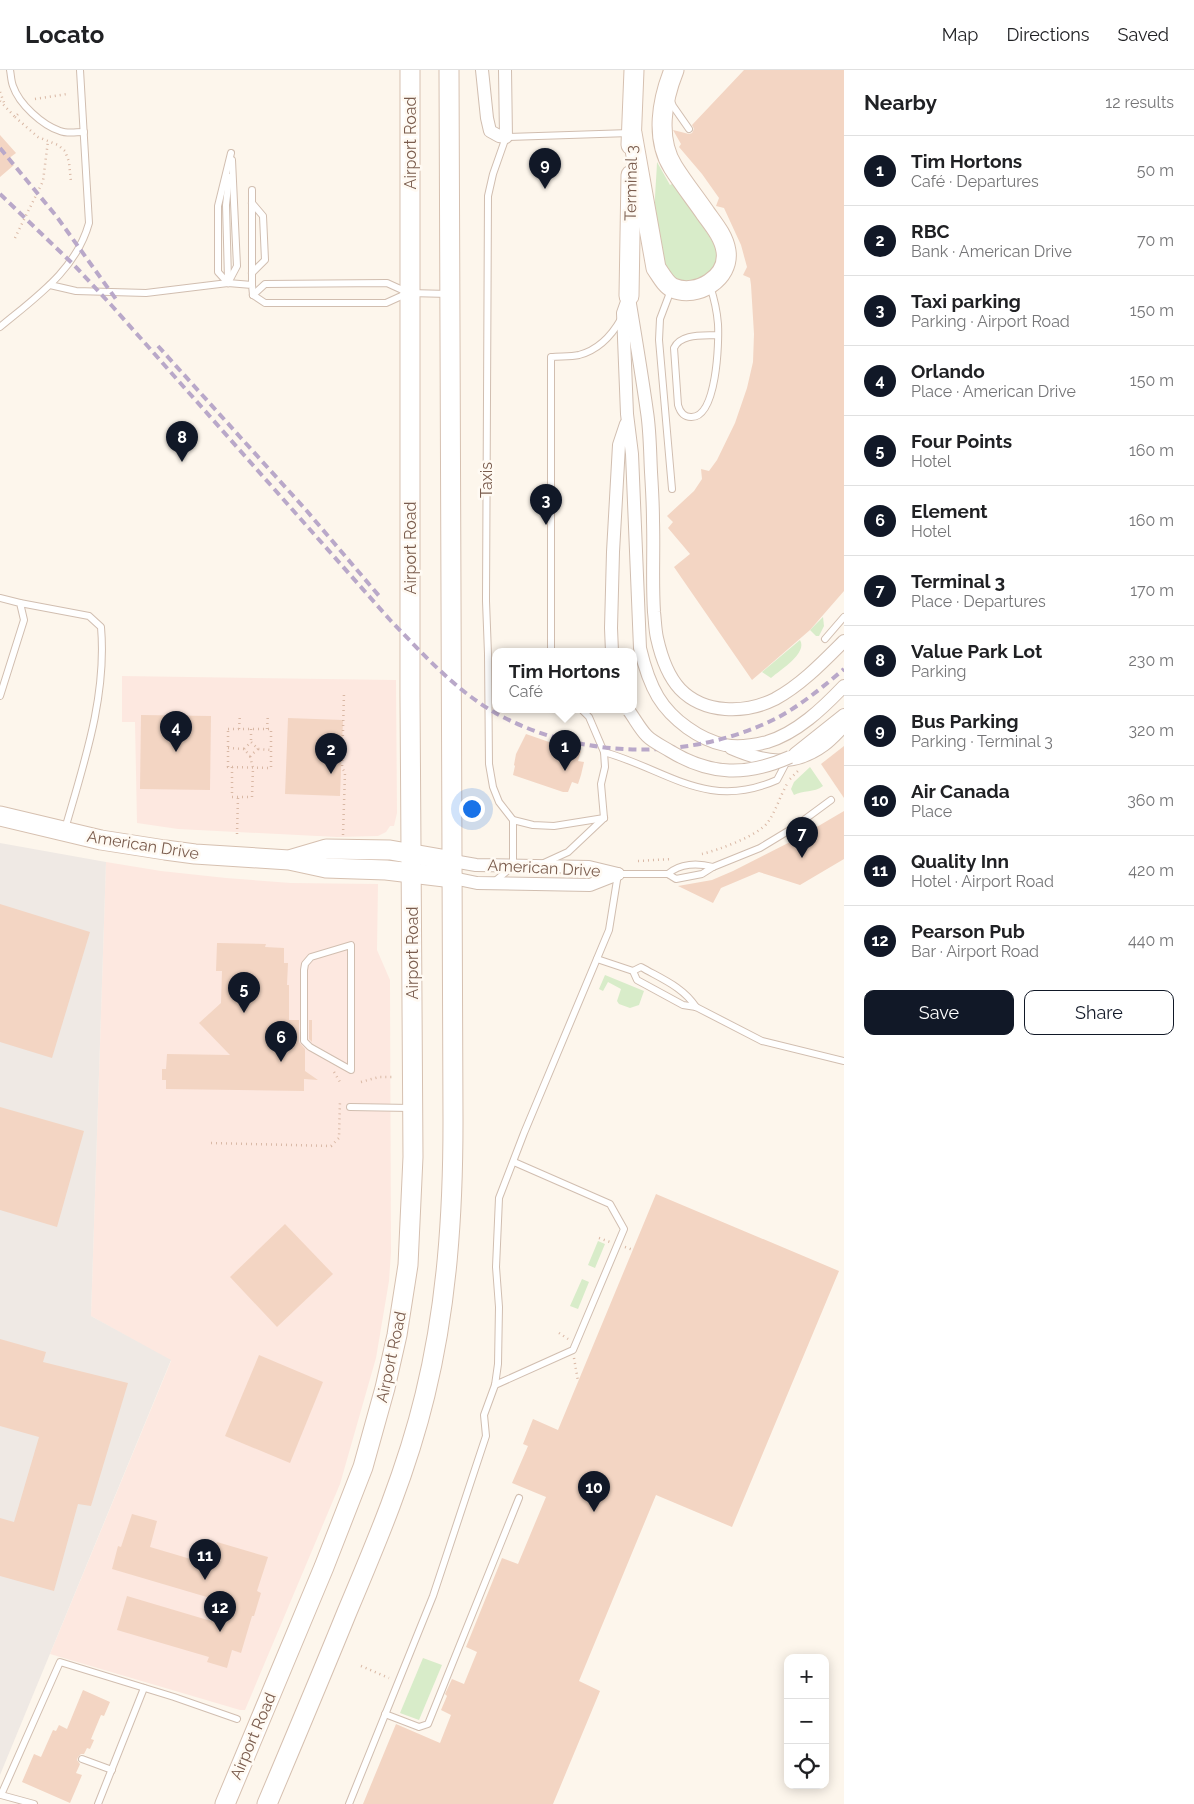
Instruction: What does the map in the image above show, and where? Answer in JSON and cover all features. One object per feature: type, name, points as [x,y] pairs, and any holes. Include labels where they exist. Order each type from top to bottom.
[{"type":"main road","name":"Airport Road","points":[[225,1804],[351,1500],[375,1425],[397,1335],[408,1265],[412,1191],[413,1108],[410,70]]},
{"type":"main road","points":[[267,1804],[396,1492],[411,1447],[432,1361],[445,1284],[452,1199],[453,869],[450,70]]},
{"type":"main road","name":"Terminal 3","points":[[626,305],[634,70]]},
{"type":"main road","points":[[632,133],[656,268],[672,288],[693,290],[710,284],[722,271],[726,261],[726,251],[717,229],[672,166],[667,153],[662,127],[663,109],[674,70]]},
{"type":"main road","name":"American Drive","points":[[0,816],[101,840],[172,851],[289,860],[326,868],[412,873],[453,869]]},
{"type":"main road","name":"American Drive","points":[[289,860],[326,849],[390,850],[411,854],[453,869]]},
{"type":"street","points":[[482,70],[490,131],[499,136],[506,136],[505,70]]},
{"type":"street","points":[[626,305],[627,422],[632,454],[640,648],[645,671],[659,698],[672,715],[690,729],[708,739],[753,758],[778,761],[803,757],[824,745],[844,726]]},
{"type":"street","points":[[626,305],[647,414],[653,521],[652,585],[656,636],[664,664],[671,677],[679,688],[699,702],[712,708],[733,710],[774,699],[818,667],[844,641]]},
{"type":"street","points":[[612,648],[610,628],[612,552],[619,445],[627,422]]},
{"type":"street","points":[[726,746],[754,745],[768,742],[785,734],[809,718],[844,686]]},
{"type":"street","points":[[631,713],[647,736],[662,746],[683,759],[705,768],[721,771],[762,768],[790,757],[844,715]]},
{"type":"street","name":"American Drive","points":[[453,869],[476,865],[535,866],[589,868],[618,874]]},
{"type":"street","name":"American Drive","points":[[453,869],[477,882],[493,883],[590,885],[618,874]]},
{"type":"lane","points":[[10,70],[13,87],[18,96],[37,117],[48,126],[61,131],[84,132]]},
{"type":"lane","points":[[0,327],[64,272],[85,237],[89,223],[80,70]]},
{"type":"lane","points":[[667,92],[673,106],[689,129]]},
{"type":"lane","points":[[506,136],[632,133]]},
{"type":"lane","name":"Taxis","points":[[506,136],[493,174],[488,196],[486,601],[489,764],[493,787],[499,802],[513,820]]},
{"type":"lane","points":[[231,153],[226,205],[228,284],[218,272],[218,206],[231,153]]},
{"type":"lane","points":[[252,190],[253,295]]},
{"type":"lane","points":[[252,203],[263,216],[265,260],[252,273]]},
{"type":"lane","points":[[253,295],[265,284],[387,283],[410,292],[450,294]]},
{"type":"lane","points":[[50,285],[76,291],[146,293],[228,284],[252,286]]},
{"type":"lane","points":[[710,284],[718,322],[718,336],[716,369],[706,407],[700,415],[686,416],[679,410],[678,405],[674,348],[678,341],[685,338],[718,336]]},
{"type":"lane","points":[[672,288],[660,319],[659,340],[672,489]]},
{"type":"lane","points":[[253,295],[265,302],[386,303],[410,292]]},
{"type":"lane","points":[[551,648],[550,357],[578,355],[592,350],[614,331],[626,305]]},
{"type":"lane","points":[[0,598],[89,616],[101,627],[103,651],[100,695],[84,765],[64,832]]},
{"type":"lane","points":[[0,696],[24,620],[20,603]]},
{"type":"lane","points":[[825,639],[844,617]]},
{"type":"lane","points":[[585,713],[589,717],[604,752],[605,767],[601,784],[604,818]]},
{"type":"lane","points":[[604,752],[625,758],[688,786],[721,792],[744,791],[776,780],[788,760]]},
{"type":"lane","points":[[349,1804],[433,1596],[486,1436],[484,1415],[495,1385],[498,1364],[499,1307],[496,1267],[499,1198],[609,930],[618,874],[668,874],[676,879],[702,874],[713,867],[760,848],[793,828],[831,800]]},
{"type":"lane","points":[[493,883],[513,866],[513,820],[533,825],[554,826],[604,818]]},
{"type":"lane","points":[[535,866],[568,852],[604,818]]},
{"type":"lane","points":[[668,874],[675,868],[699,863],[713,867]]},
{"type":"lane","points":[[352,945],[351,1070],[310,1047],[304,1041],[304,970],[305,964],[311,957],[352,945]]},
{"type":"lane","points":[[597,959],[633,971],[641,967],[688,995],[696,1007]]},
{"type":"lane","points":[[633,971],[637,980],[683,1005],[696,1007],[762,1041],[844,1060]]},
{"type":"lane","points":[[350,1107],[413,1108]]},
{"type":"lane","points":[[495,1385],[573,1350],[624,1229],[610,1204],[514,1162]]},
{"type":"lane","points":[[385,1714],[419,1727],[428,1724],[519,1498]]},
{"type":"lane","points":[[34,1804],[1,1795],[60,1662],[237,1719]]},
{"type":"lane","points":[[98,1804],[144,1688]]},
{"type":"lane","points":[[82,1759],[112,1770]]},
{"type":"path","points":[[0,92],[5,107]]},
{"type":"path","points":[[35,99],[67,94]]},
{"type":"path","points":[[0,101],[30,131],[58,145],[65,151],[69,162],[71,182]]},
{"type":"path","points":[[15,117],[18,114]]},
{"type":"path","points":[[15,238],[44,181],[48,141]]},
{"type":"path","points":[[342,838],[345,772],[342,768],[344,693]]},
{"type":"path","points":[[239,729],[240,714]]},
{"type":"path","points":[[267,729],[268,714]]},
{"type":"path","points":[[228,729],[239,729],[271,729],[271,768],[228,768],[228,729]]},
{"type":"path","points":[[251,729],[251,742],[258,749],[271,750]]},
{"type":"path","points":[[244,749],[251,742]]},
{"type":"path","points":[[228,748],[244,749],[250,756],[253,768],[252,797],[232,797],[232,768]]},
{"type":"path","points":[[250,756],[258,749]]},
{"type":"path","points":[[698,856],[722,849],[767,824],[791,777],[805,766]]},
{"type":"path","points":[[237,834],[238,797]]},
{"type":"path","points":[[638,861],[673,859]]},
{"type":"path","points":[[361,1082],[380,1077],[392,1077]]},
{"type":"path","points":[[211,1143],[331,1146],[339,1138],[340,1100]]},
{"type":"path","points":[[599,1238],[607,1241]]},
{"type":"path","points":[[559,1333],[568,1337]]},
{"type":"path","points":[[361,1666],[398,1681]]},
{"type":"shaded area","points":[[122,676],[396,680],[397,813],[394,826],[390,826],[386,832],[378,836],[337,837],[178,829],[137,823],[135,722],[122,722]]},
{"type":"shaded area","points":[[0,843],[106,862],[91,1316],[171,1360],[0,1775]]},
{"type":"shaded area","points":[[106,862],[161,871],[226,878],[291,883],[378,884],[377,950],[390,980],[391,1252],[389,1281],[376,1358],[340,1484],[245,1710],[50,1654],[171,1361],[91,1316]]},
{"type":"green space","points":[[657,162],[670,185],[674,183],[717,248],[715,268],[701,282],[686,283],[678,280],[665,270],[661,262],[655,227]]},
{"type":"green space","points":[[823,617],[824,626],[819,636],[816,636],[810,630]]},
{"type":"green space","points":[[800,640],[801,645],[797,656],[786,666],[771,678],[762,672]]},
{"type":"green space","points":[[810,767],[823,786],[816,790],[794,795],[791,789],[794,782]]},
{"type":"green space","points":[[605,975],[644,991],[639,1005],[630,1008],[619,1004],[617,1001],[621,989],[608,982],[603,991],[599,989]]},
{"type":"green space","points":[[598,1241],[605,1244],[595,1268],[588,1265]]},
{"type":"green space","points":[[582,1279],[589,1282],[578,1309],[570,1306]]},
{"type":"green space","points":[[423,1658],[442,1665],[419,1720],[400,1713]]},
{"type":"building","points":[[744,70],[844,70],[844,591],[810,630],[752,680],[674,567],[690,554],[668,528],[673,522],[667,516],[694,491],[702,479],[701,469],[709,471],[717,460],[735,423],[747,388],[753,362],[754,334],[750,278],[743,275],[747,267],[741,245],[724,208],[716,206],[719,198],[679,147],[681,144],[673,130],[692,133],[694,129],[692,125]]},
{"type":"building","points":[[0,135],[16,153],[8,159],[14,165],[0,177]]},
{"type":"building","points":[[141,715],[211,716],[210,790],[140,789]]},
{"type":"building","points":[[288,718],[343,720],[340,796],[285,794]]},
{"type":"building","points":[[526,734],[552,743],[576,747],[575,749],[581,751],[578,761],[584,762],[578,784],[572,782],[568,792],[563,792],[513,775],[516,754]]},
{"type":"building","points":[[844,746],[844,798],[821,764]]},
{"type":"building","points":[[844,811],[844,859],[800,885],[759,872],[721,888],[713,903],[678,886],[712,880],[733,871],[798,838]]},
{"type":"building","points":[[0,904],[90,932],[52,1058],[0,1042]]},
{"type":"building","points":[[217,943],[266,944],[265,947],[284,948],[284,963],[288,963],[289,1020],[299,1020],[299,1042],[305,1049],[305,1071],[318,1080],[304,1079],[304,1091],[166,1089],[166,1080],[162,1080],[162,1069],[166,1069],[167,1054],[230,1055],[199,1023],[221,1003],[222,971],[216,971]]},
{"type":"building","points":[[309,1020],[312,1020],[312,1042],[309,1039]]},
{"type":"building","points":[[0,1107],[84,1131],[57,1227],[0,1210]]},
{"type":"building","points":[[656,1194],[839,1271],[732,1527],[656,1495],[579,1681],[600,1691],[553,1804],[363,1804],[396,1724],[440,1743],[451,1715],[441,1710],[447,1696],[445,1694],[452,1679],[464,1684],[477,1652],[466,1647],[502,1558],[518,1564],[546,1497],[512,1483],[528,1446],[523,1444],[533,1419],[558,1430]]},
{"type":"building","points":[[285,1224],[333,1274],[277,1327],[230,1277]]},
{"type":"building","points":[[0,1339],[46,1352],[43,1362],[128,1383],[91,1506],[78,1504],[54,1591],[0,1576],[0,1518],[14,1522],[39,1437],[0,1426]]},
{"type":"building","points":[[259,1355],[323,1382],[290,1463],[225,1436]]},
{"type":"building","points":[[132,1514],[157,1521],[150,1547],[211,1565],[217,1542],[268,1557],[257,1591],[261,1593],[241,1653],[232,1650],[227,1668],[207,1662],[209,1657],[117,1630],[127,1596],[211,1621],[217,1600],[112,1569],[118,1546],[121,1547]]},
{"type":"building","points":[[83,1690],[110,1702],[104,1716],[101,1715],[91,1739],[94,1740],[90,1749],[87,1748],[84,1754],[78,1757],[77,1760],[80,1764],[76,1773],[82,1775],[70,1803],[22,1782],[34,1754],[41,1757],[53,1730],[56,1731],[59,1725],[67,1729]]},
{"type":"railway","points":[[0,148],[57,217],[118,302]]},
{"type":"railway","points":[[0,194],[75,266],[113,307],[391,621],[455,684],[492,711]]},
{"type":"railway","points":[[158,346],[306,510],[380,597]]},
{"type":"railway","points":[[496,713],[532,730],[566,740],[602,747],[674,748],[709,742],[744,732],[777,718],[812,695],[844,669]]},
{"type":"place","name":"Bus Parking","points":[[545,189]]},
{"type":"place","name":"Value Park Lot","points":[[182,462]]},
{"type":"place","name":"Taxi parking","points":[[546,525]]},
{"type":"place","name":"Orlando","points":[[176,752]]},
{"type":"place","name":"Tim Hortons","points":[[565,771]]},
{"type":"place","name":"RBC","points":[[331,774]]},
{"type":"place","name":"Terminal 3","points":[[802,858]]},
{"type":"place","name":"Four Points","points":[[244,1013]]},
{"type":"place","name":"Element","points":[[281,1062]]},
{"type":"place","name":"Air Canada","points":[[594,1512]]},
{"type":"place","name":"Quality Inn","points":[[205,1580]]},
{"type":"place","name":"Pearson Pub","points":[[220,1632]]}]
